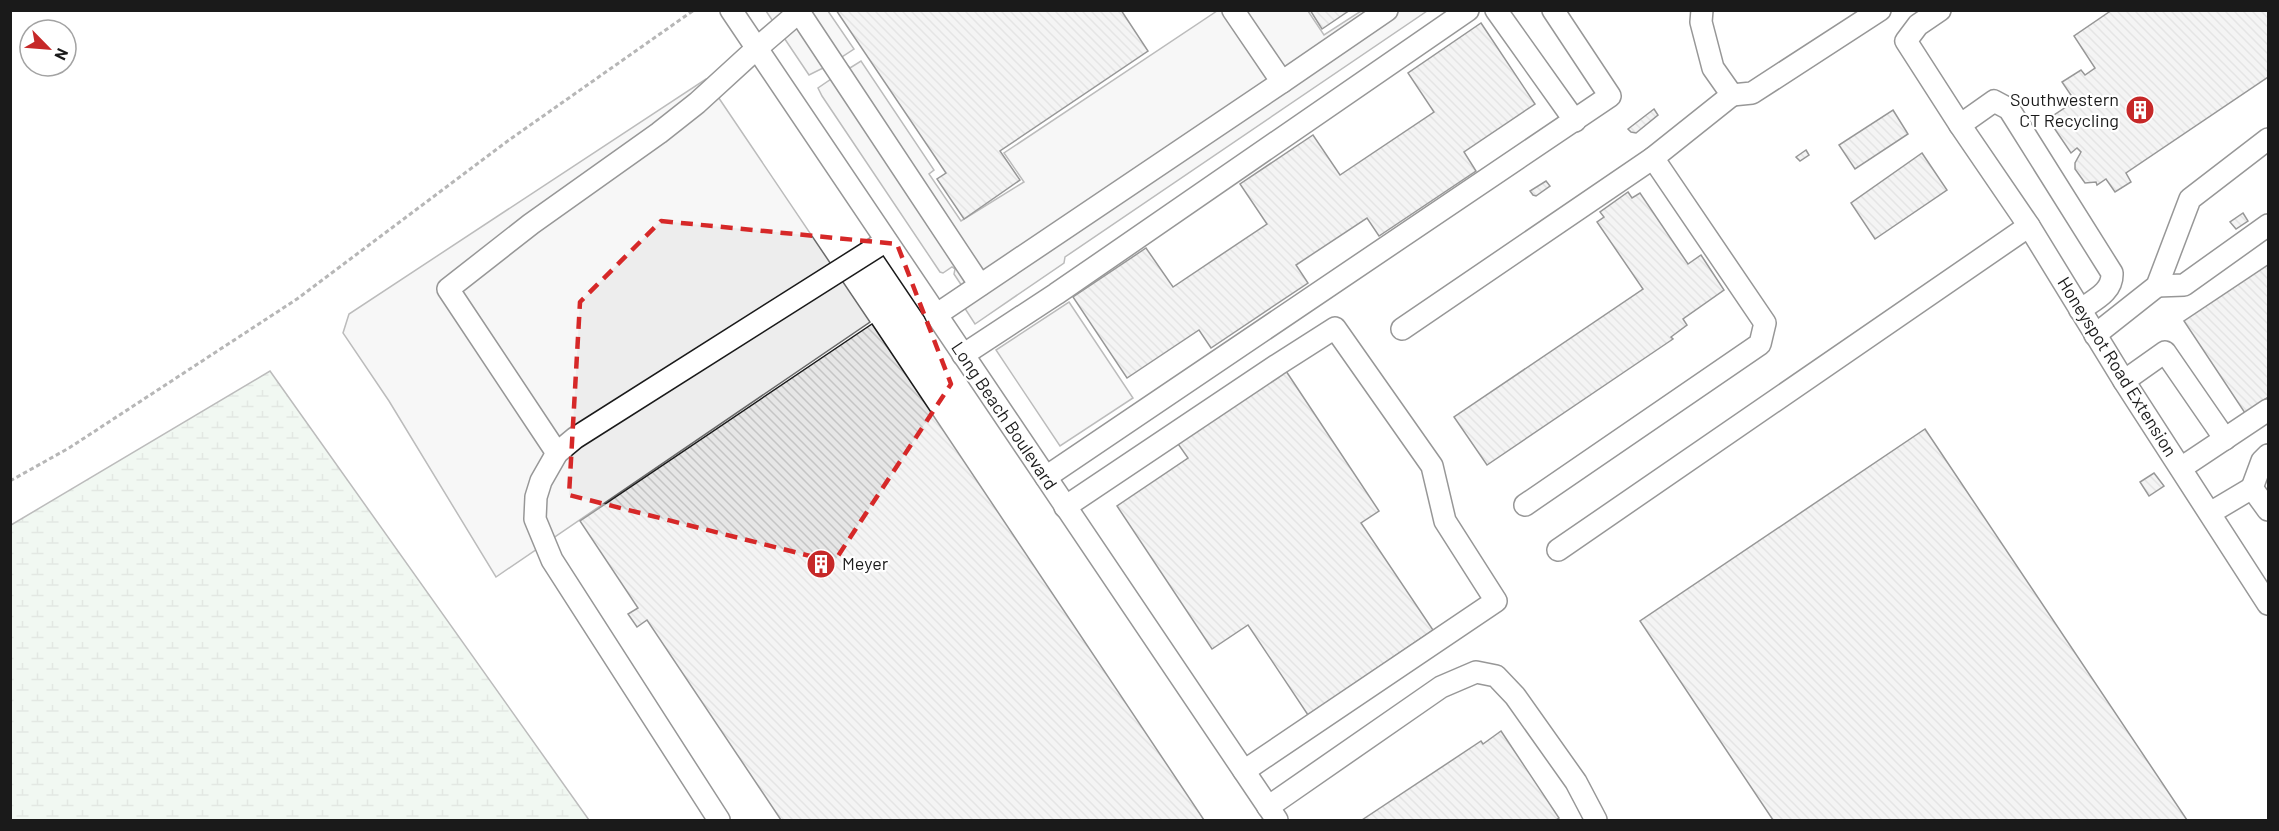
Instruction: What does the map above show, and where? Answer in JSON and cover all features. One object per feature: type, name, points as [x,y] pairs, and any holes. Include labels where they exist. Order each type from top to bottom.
[{"type":"street","name":"Long Beach Boulevard","points":[[731,10],[1273,814]]},
{"type":"street","points":[[1233,10],[1282,82]]},
{"type":"street","points":[[936,315],[1388,10]]},
{"type":"street","points":[[963,355],[1056,294],[1468,10]]},
{"type":"street","points":[[1496,10],[1575,121]]},
{"type":"street","points":[[1046,477],[1610,96],[1553,10]]},
{"type":"street","points":[[1702,10],[1701,22],[1713,68],[1732,95]]},
{"type":"street","points":[[1402,329],[1653,158],[1732,95],[1752,93],[1880,10]]},
{"type":"street","name":"Honeyspot Road Extension","points":[[1940,10],[1918,25],[1906,41],[2029,226],[2124,381],[2268,604]]},
{"type":"street","points":[[557,453],[447,289],[531,224],[669,126],[718,85],[798,11],[980,285]]},
{"type":"street","points":[[1962,128],[1994,101],[2009,109],[2112,273],[2112,282],[2106,291],[2080,310]]},
{"type":"street","points":[[2095,335],[2157,286],[2190,199],[2268,139]]},
{"type":"street","points":[[1526,505],[1760,344],[1765,323],[1653,158]]},
{"type":"street","points":[[2157,286],[2184,285],[2268,225]]},
{"type":"street","points":[[1558,550],[2029,226]]},
{"type":"street","points":[[719,820],[552,560],[535,519],[536,497],[541,481],[557,453],[575,438],[886,241]]},
{"type":"street","points":[[1065,507],[1335,328],[1432,466],[1445,521],[1496,601],[1244,771]]},
{"type":"street","points":[[2124,381],[2165,352],[2225,439]]},
{"type":"street","points":[[2181,468],[2268,410]]},
{"type":"street","points":[[2210,513],[2252,488],[2262,461],[2268,455]]},
{"type":"street","points":[[2252,488],[2268,510]]},
{"type":"street","points":[[1273,814],[1441,687],[1476,672],[1496,676],[1515,696],[1576,782],[1596,820]]},
{"type":"path","points":[[10,481],[69,448],[297,299],[509,140],[694,10]]},
{"type":"highlighted area","points":[[661,221],[897,244],[951,384],[834,562],[569,495],[580,302]]},
{"type":"green space","points":[[270,371],[589,820],[11,820],[11,525]]},
{"type":"shaded area","points":[[766,11],[828,11],[854,49],[842,57],[842,60],[850,68],[861,61],[934,170],[929,174],[961,221],[1024,182],[1004,153],[1217,11],[1308,11],[1324,35],[1361,11],[1427,11],[1065,257],[1064,263],[975,324],[964,307],[970,298],[954,274],[955,269],[952,267],[943,273],[940,272],[822,96],[818,88],[831,79],[823,68],[809,75]]},
{"type":"shaded area","points":[[706,79],[870,322],[496,577],[389,401],[343,333],[349,314]]},
{"type":"shaded area","points":[[1069,302],[1133,398],[1060,446],[996,350]]},
{"type":"building","points":[[836,10],[1121,10],[1148,51],[1000,151],[1020,180],[964,219],[937,179],[946,173]]},
{"type":"building","points":[[1310,10],[1350,10],[1322,29]]},
{"type":"building","name":"Southwestern CT Recycling","points":[[2112,10],[2268,10],[2268,77],[2126,173],[2131,182],[2115,192],[2106,179],[2097,185],[2096,182],[2085,183],[2075,169],[2075,163],[2081,152],[2077,148],[2071,153],[2048,119],[2075,101],[2062,82],[2081,70],[2085,75],[2095,68],[2074,36]]},
{"type":"building","points":[[1481,23],[1535,104],[1464,152],[1476,171],[1379,236],[1367,218],[1296,265],[1308,283],[1211,348],[1199,330],[1127,378],[1073,297],[1146,248],[1173,287],[1267,224],[1240,184],[1313,135],[1340,175],[1434,112],[1408,73]]},
{"type":"building","points":[[1654,109],[1658,115],[1636,133],[1628,129]]},
{"type":"building","points":[[1893,110],[1908,134],[1855,169],[1839,145]]},
{"type":"building","points":[[1806,150],[1809,155],[1800,161],[1796,157]]},
{"type":"building","points":[[1922,153],[1947,190],[1875,239],[1851,203]]},
{"type":"building","points":[[1546,181],[1550,186],[1536,196],[1533,195],[1530,191]]},
{"type":"building","points":[[1628,192],[1632,198],[1640,193],[1688,264],[1701,255],[1724,290],[1683,319],[1687,325],[1671,337],[1673,339],[1487,465],[1454,417],[1643,289],[1597,222],[1604,217],[1600,212]]},
{"type":"building","points":[[2243,213],[2248,221],[2236,229],[2230,222]]},
{"type":"building","points":[[2268,265],[2268,397],[2245,413],[2184,321]]},
{"type":"building","name":"Meyer","points":[[872,324],[1204,820],[781,820],[647,620],[637,627],[628,614],[638,608],[580,521]]},
{"type":"building","points":[[1284,368],[1379,511],[1361,523],[1433,630],[1308,715],[1248,625],[1212,649],[1117,506],[1188,458],[1176,441]]},
{"type":"building","points":[[1925,429],[2187,820],[1773,820],[1640,621]]},
{"type":"building","points":[[2154,473],[2164,486],[2149,496],[2140,482]]},
{"type":"building","points":[[1501,731],[1559,818],[1556,820],[1362,820],[1481,741],[1483,744]]},
{"type":"place","name":"Southwestern CT Recycling","points":[[2140,110]]},
{"type":"place","name":"Meyer","points":[[821,564]]}]
